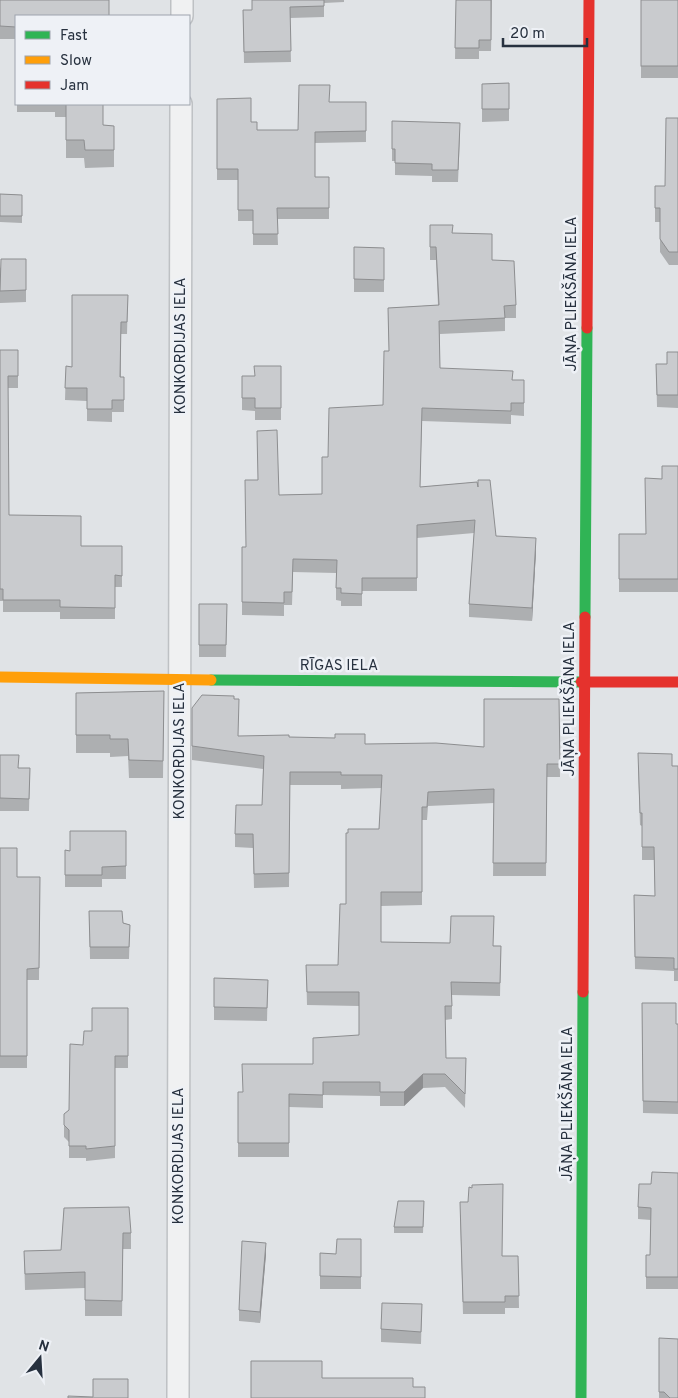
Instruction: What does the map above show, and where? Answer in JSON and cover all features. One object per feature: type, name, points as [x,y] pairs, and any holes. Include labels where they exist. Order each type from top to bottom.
[{"type":"street","points":[[182,0],[182,15]]},
{"type":"street","name":"JĀŅA PLIEKŠĀNA IELA","points":[[581,1398],[589,0]]},
{"type":"street","name":"KONKORDIJAS IELA","points":[[178,1398],[182,105]]},
{"type":"street","name":"RĪGAS IELA","points":[[0,677],[181,680],[678,682]]},
{"type":"building","points":[[0,0],[109,0],[109,15],[15,15],[15,27],[0,26]]},
{"type":"building","points":[[252,0],[324,0],[324,6],[290,7],[291,51],[244,52],[243,10],[252,10]]},
{"type":"building","points":[[456,0],[491,0],[491,40],[479,40],[479,48],[455,48]]},
{"type":"building","points":[[641,0],[678,0],[678,66],[641,66]]},
{"type":"building","points":[[509,83],[509,109],[482,109],[482,84]]},
{"type":"building","points":[[299,85],[330,85],[329,102],[366,102],[366,131],[315,132],[315,177],[329,177],[329,208],[277,208],[278,234],[253,234],[253,210],[238,210],[238,169],[217,169],[217,99],[251,98],[251,122],[257,122],[257,130],[298,130]]},
{"type":"building","points":[[66,105],[103,105],[103,125],[114,126],[114,150],[85,150],[84,140],[66,140]]},
{"type":"building","points":[[666,118],[678,118],[678,252],[669,252],[660,239],[660,208],[655,208],[655,186],[665,186]]},
{"type":"building","points":[[392,121],[460,123],[458,170],[432,170],[432,164],[395,163],[395,149],[392,149]]},
{"type":"building","points":[[0,194],[22,195],[22,216],[0,216]]},
{"type":"building","points":[[430,225],[453,225],[452,233],[492,234],[492,260],[514,261],[516,305],[504,306],[505,318],[439,321],[440,368],[513,371],[512,380],[524,380],[524,403],[511,403],[511,411],[422,408],[420,487],[477,482],[478,487],[478,480],[490,480],[496,536],[536,538],[532,608],[469,604],[475,520],[417,525],[417,578],[362,578],[362,594],[341,593],[341,588],[336,588],[337,560],[293,559],[292,592],[284,592],[284,603],[242,602],[242,547],[246,547],[245,480],[258,480],[257,431],[277,430],[279,495],[322,494],[322,457],[328,457],[329,408],[383,405],[384,351],[389,351],[388,308],[439,305],[436,247],[430,247]]},
{"type":"building","points":[[354,247],[384,248],[384,280],[354,279]]},
{"type":"building","points":[[1,259],[26,259],[26,290],[0,291]]},
{"type":"building","points":[[72,295],[128,295],[127,322],[121,322],[120,377],[124,377],[124,400],[112,400],[112,409],[87,409],[87,388],[65,388],[66,366],[72,367]]},
{"type":"building","points":[[0,350],[18,350],[18,376],[8,376],[9,515],[81,516],[81,546],[122,546],[122,576],[115,575],[115,608],[60,607],[60,600],[3,600],[3,589],[0,589]]},
{"type":"building","points":[[667,352],[678,352],[678,395],[657,395],[656,364],[667,364]]},
{"type":"building","points":[[254,366],[281,366],[281,408],[255,408],[255,398],[242,398],[242,376],[255,376]]},
{"type":"building","points":[[662,466],[678,466],[678,579],[619,579],[619,534],[646,534],[645,478],[662,479]]},
{"type":"building","points":[[199,604],[227,604],[226,645],[199,645]]},
{"type":"building","points":[[164,691],[163,761],[129,760],[128,739],[110,739],[110,735],[76,735],[76,693]]},
{"type":"building","points":[[202,695],[234,696],[234,699],[239,699],[238,736],[289,735],[289,737],[335,738],[335,734],[365,734],[365,744],[436,743],[484,747],[484,699],[559,699],[560,764],[547,764],[546,863],[493,863],[494,789],[428,792],[427,807],[422,807],[422,892],[381,892],[381,942],[450,943],[451,916],[494,916],[493,946],[501,946],[500,983],[451,982],[452,1006],[445,1006],[446,1058],[466,1058],[465,1094],[445,1074],[423,1074],[404,1092],[380,1092],[380,1082],[323,1082],[323,1095],[289,1094],[289,1143],[238,1143],[238,1092],[243,1092],[242,1064],[313,1064],[313,1038],[359,1035],[359,992],[307,992],[306,965],[338,965],[340,904],[346,904],[346,833],[348,833],[348,829],[379,829],[382,775],[341,775],[341,772],[290,772],[289,873],[254,874],[253,834],[235,834],[236,805],[262,805],[264,756],[192,746],[192,708]]},
{"type":"building","points":[[638,753],[672,754],[672,766],[678,766],[678,969],[674,969],[674,958],[635,957],[634,895],[655,896],[654,847],[642,847]]},
{"type":"building","points":[[0,755],[19,755],[18,768],[30,768],[29,799],[0,798]]},
{"type":"building","points":[[70,831],[126,831],[126,866],[102,867],[102,875],[65,875],[65,850],[70,851]]},
{"type":"building","points":[[0,848],[17,848],[17,877],[40,877],[39,968],[27,969],[27,1056],[0,1056]]},
{"type":"building","points":[[89,911],[122,911],[123,923],[130,925],[129,947],[90,947]]},
{"type":"building","points":[[214,978],[268,980],[267,1008],[214,1007]]},
{"type":"building","points":[[642,1003],[676,1003],[676,1024],[678,1024],[678,1102],[643,1101]]},
{"type":"building","points":[[92,1008],[128,1008],[128,1056],[115,1056],[115,1146],[86,1149],[86,1146],[69,1146],[69,1130],[64,1125],[64,1114],[69,1110],[70,1044],[83,1045],[84,1031],[92,1031]]},
{"type":"building","points":[[652,1172],[678,1173],[678,1277],[646,1277],[646,1255],[650,1255],[651,1208],[638,1207],[639,1184],[651,1184]]},
{"type":"building","points":[[503,1184],[502,1256],[518,1256],[519,1296],[505,1296],[505,1302],[463,1302],[460,1202],[468,1202],[469,1187],[472,1188],[472,1185]]},
{"type":"building","points":[[398,1201],[424,1201],[423,1227],[394,1227]]},
{"type":"building","points":[[129,1207],[131,1233],[123,1233],[122,1301],[85,1300],[85,1272],[25,1274],[24,1251],[61,1250],[64,1208]]},
{"type":"building","points":[[337,1239],[361,1239],[361,1277],[320,1276],[320,1253],[336,1254]]},
{"type":"building","points":[[242,1241],[266,1243],[260,1312],[239,1310]]},
{"type":"building","points":[[382,1303],[422,1304],[421,1332],[381,1329]]},
{"type":"building","points":[[659,1338],[678,1339],[678,1398],[670,1398],[664,1392],[659,1392]]},
{"type":"building","points":[[251,1361],[322,1361],[322,1378],[413,1378],[413,1387],[425,1387],[425,1398],[251,1398]]},
{"type":"building","points":[[93,1379],[128,1379],[128,1398],[68,1398],[68,1396],[93,1397]]},
{"type":"traffic: fast","points":[[585,617],[587,328]]},
{"type":"traffic: fast","points":[[211,680],[581,682]]},
{"type":"traffic: fast","points":[[581,1398],[583,992]]},
{"type":"traffic: slow","points":[[0,677],[211,680]]},
{"type":"traffic: jam","points":[[587,328],[589,0]]},
{"type":"traffic: jam","points":[[583,992],[585,617]]},
{"type":"traffic: jam","points":[[581,682],[678,682]]}]
